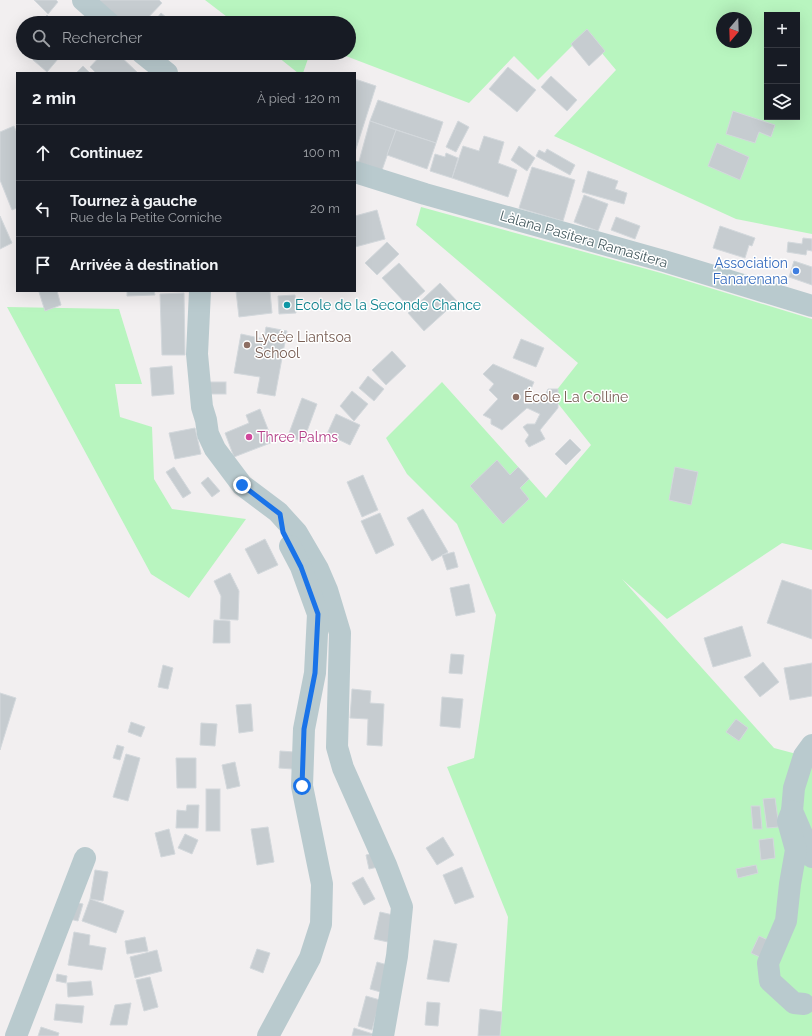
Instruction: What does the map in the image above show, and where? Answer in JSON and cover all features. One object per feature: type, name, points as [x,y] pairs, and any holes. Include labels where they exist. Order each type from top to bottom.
[{"type":"street","points":[[83,0],[101,16]]},
{"type":"street","points":[[151,60],[166,72]]},
{"type":"street","name":"Làlana Pasitera Ramasitera","points":[[356,172],[425,194],[664,261],[812,306]]},
{"type":"street","points":[[200,292],[197,354],[202,408],[208,434],[215,449],[242,485],[280,514],[297,533],[318,569],[327,590],[340,633],[337,747],[345,774],[386,864],[402,907],[397,956],[383,1036]]},
{"type":"street","points":[[268,1036],[310,958],[321,924],[322,884],[302,786],[304,729],[315,673],[318,614],[301,567],[283,532],[280,514]]},
{"type":"street","points":[[804,1004],[794,1003],[770,981],[768,963],[786,921],[796,850],[788,820],[792,811],[794,788],[804,756],[812,745]]},
{"type":"street","points":[[792,811],[812,857]]},
{"type":"street","points":[[16,1036],[85,858]]},
{"type":"green space","points":[[205,0],[812,0],[812,234],[736,219],[554,136],[616,70],[585,33],[538,80],[514,56],[469,103],[356,60],[356,16],[226,16]]},
{"type":"green space","points":[[282,60],[308,60],[303,72],[297,72]]},
{"type":"green space","points":[[421,207],[661,273],[812,319],[812,550],[782,543],[667,619],[622,579],[774,748],[804,756],[812,745],[812,1036],[500,1036],[508,917],[447,767],[474,758],[496,615],[457,524],[407,474],[386,438],[442,382],[546,498],[591,445],[552,396],[578,363],[416,225]]},
{"type":"green space","points":[[7,307],[119,309],[142,384],[115,384],[120,417],[152,427],[154,479],[172,509],[246,519],[189,598],[151,574]]},
{"type":"building","points":[[34,0],[56,0],[58,2],[48,14]]},
{"type":"building","points":[[91,0],[159,0],[162,3],[150,16],[109,16]]},
{"type":"building","points":[[587,29],[605,51],[589,66],[571,44]]},
{"type":"building","points":[[33,60],[57,60],[47,72]]},
{"type":"building","points":[[96,60],[124,60],[137,72],[95,72],[90,67]]},
{"type":"building","points":[[83,66],[89,72],[77,72]]},
{"type":"building","points":[[508,67],[536,90],[517,112],[489,89]]},
{"type":"building","points":[[551,76],[577,100],[567,111],[541,87]]},
{"type":"building","points":[[356,79],[376,86],[356,149]]},
{"type":"building","points":[[378,100],[443,122],[436,143],[370,121]]},
{"type":"building","points":[[733,111],[775,125],[771,137],[759,132],[755,143],[726,134]]},
{"type":"building","points":[[370,121],[396,130],[381,173],[358,165]]},
{"type":"building","points":[[458,121],[469,127],[456,152],[446,147]]},
{"type":"building","points":[[14,126],[16,131],[16,208],[12,210],[0,180],[0,132]]},
{"type":"building","points":[[396,130],[436,143],[427,169],[387,155]]},
{"type":"building","points":[[484,136],[504,142],[498,163],[517,170],[508,197],[452,178],[463,146],[479,151]]},
{"type":"building","points":[[717,143],[749,157],[740,180],[708,166]]},
{"type":"building","points":[[519,146],[535,158],[527,171],[511,160]]},
{"type":"building","points":[[547,149],[575,165],[570,175],[536,156],[539,150],[545,153]]},
{"type":"building","points":[[446,153],[458,158],[452,178],[430,171],[435,154],[445,157]]},
{"type":"building","points":[[532,167],[575,180],[563,221],[519,208]]},
{"type":"building","points":[[588,171],[618,181],[615,189],[627,193],[624,204],[582,192]]},
{"type":"building","points":[[584,195],[608,204],[598,231],[574,222]]},
{"type":"building","points":[[377,210],[385,239],[356,247],[356,216]]},
{"type":"building","points":[[0,216],[12,243],[0,249]]},
{"type":"building","points":[[616,217],[640,226],[635,239],[611,230]]},
{"type":"building","points":[[720,226],[755,238],[752,246],[749,245],[745,258],[713,248]]},
{"type":"building","points":[[803,238],[812,239],[812,251],[807,250],[806,255],[787,252],[788,242],[802,244]]},
{"type":"building","points":[[387,242],[399,254],[377,275],[365,263]]},
{"type":"building","points":[[794,261],[812,267],[812,285],[789,277]]},
{"type":"building","points":[[399,263],[425,291],[408,306],[382,278]]},
{"type":"building","points":[[440,283],[457,301],[424,331],[408,313]]},
{"type":"building","points":[[39,292],[57,292],[61,305],[45,311]]},
{"type":"building","points":[[127,292],[154,292],[155,295],[127,296]]},
{"type":"building","points":[[236,292],[270,292],[272,313],[239,317]]},
{"type":"building","points":[[184,293],[185,355],[162,355],[160,294]]},
{"type":"building","name":"Ecole de la Seconde Chance","points":[[295,295],[296,313],[279,314],[278,296]]},
{"type":"building","points":[[266,327],[287,331],[275,396],[257,393],[260,377],[234,373],[241,334],[264,339]]},
{"type":"building","points":[[521,339],[544,348],[536,367],[513,358]]},
{"type":"building","points":[[392,351],[406,366],[386,385],[372,370]]},
{"type":"building","points":[[493,364],[534,382],[528,396],[542,402],[548,389],[558,389],[558,408],[540,430],[545,439],[529,447],[525,441],[529,435],[523,427],[527,424],[535,424],[540,414],[527,408],[502,430],[491,424],[491,419],[483,415],[498,399],[489,390],[494,384],[483,374]]},
{"type":"building","points":[[172,366],[174,394],[152,396],[150,368]]},
{"type":"building","points":[[368,376],[384,389],[374,401],[359,388]]},
{"type":"building","points":[[208,382],[226,382],[226,394],[208,394]]},
{"type":"building","points":[[352,391],[368,404],[354,421],[340,406]]},
{"type":"building","points":[[302,398],[317,404],[303,442],[288,436]]},
{"type":"building","name":"Three Palms","points":[[260,409],[273,442],[234,457],[225,433],[249,423],[246,415]]},
{"type":"building","points":[[336,414],[360,425],[350,445],[327,434]]},
{"type":"building","points":[[195,428],[201,454],[175,459],[169,433]]},
{"type":"building","points":[[570,439],[581,450],[566,465],[555,454]]},
{"type":"building","points":[[497,460],[510,475],[518,467],[529,479],[520,488],[529,499],[503,524],[470,486]]},
{"type":"building","points":[[174,467],[191,493],[183,498],[166,472]]},
{"type":"building","points":[[675,467],[698,472],[691,505],[669,500]]},
{"type":"building","points":[[363,475],[378,510],[362,517],[347,482]]},
{"type":"building","points":[[208,477],[220,491],[212,497],[201,483]]},
{"type":"building","points":[[423,509],[448,552],[432,561],[407,518]]},
{"type":"building","points":[[380,513],[394,545],[376,554],[361,521]]},
{"type":"building","points":[[265,539],[278,565],[258,574],[245,549]]},
{"type":"building","points":[[454,552],[458,567],[447,570],[442,555]]},
{"type":"building","points":[[230,573],[239,591],[238,620],[220,619],[221,596],[214,581]]},
{"type":"building","points":[[782,580],[812,590],[812,639],[767,623]]},
{"type":"building","points":[[469,584],[475,612],[456,616],[450,588]]},
{"type":"building","points":[[214,620],[230,621],[230,643],[213,643]]},
{"type":"building","points":[[742,626],[751,656],[713,667],[704,638]]},
{"type":"building","points":[[451,654],[464,655],[462,674],[449,673]]},
{"type":"building","points":[[763,662],[779,682],[760,697],[744,677]]},
{"type":"building","points":[[812,663],[812,696],[790,700],[784,668]]},
{"type":"building","points":[[163,665],[173,668],[168,689],[158,687]]},
{"type":"building","points":[[352,689],[371,691],[370,703],[384,704],[382,746],[367,745],[368,719],[350,718]]},
{"type":"building","points":[[0,693],[16,698],[0,750]]},
{"type":"building","points":[[442,697],[463,699],[460,728],[440,726]]},
{"type":"building","points":[[251,704],[253,731],[239,733],[236,705]]},
{"type":"building","points":[[736,719],[748,728],[739,741],[726,732]]},
{"type":"building","points":[[131,722],[145,727],[141,737],[128,732]]},
{"type":"building","points":[[201,723],[217,724],[215,746],[200,745]]},
{"type":"building","points":[[117,745],[124,747],[120,760],[113,758]]},
{"type":"building","points":[[280,751],[294,752],[293,769],[279,768]]},
{"type":"building","points":[[126,754],[140,758],[128,801],[113,797]]},
{"type":"building","points":[[176,758],[196,758],[196,788],[177,788]]},
{"type":"building","points":[[235,762],[240,786],[227,789],[222,765]]},
{"type":"building","points":[[206,789],[220,789],[220,831],[206,831]]},
{"type":"building","points":[[775,798],[779,827],[767,828],[763,799]]},
{"type":"building","points":[[187,805],[199,805],[198,828],[176,828],[177,810],[186,811]]},
{"type":"building","points":[[751,806],[760,806],[762,829],[753,829]]},
{"type":"building","points":[[268,827],[274,862],[257,865],[251,829]]},
{"type":"building","points":[[169,829],[175,854],[161,857],[155,833]]},
{"type":"building","points":[[185,834],[198,840],[192,854],[178,848]]},
{"type":"building","points":[[443,837],[454,855],[437,865],[426,848]]},
{"type":"building","points":[[773,838],[775,858],[761,860],[759,840]]},
{"type":"building","points":[[375,853],[378,867],[369,869],[366,855]]},
{"type":"building","points":[[756,865],[758,873],[738,878],[736,869]]},
{"type":"building","points":[[462,867],[474,897],[455,904],[443,875]]},
{"type":"building","points":[[95,870],[108,872],[103,901],[90,899]]},
{"type":"building","points":[[363,877],[375,899],[364,905],[352,883]]},
{"type":"building","points":[[90,899],[124,911],[116,933],[82,921]]},
{"type":"building","points":[[73,902],[83,904],[78,921],[69,919]]},
{"type":"building","points":[[380,912],[393,915],[388,942],[374,939]]},
{"type":"building","points":[[74,932],[90,935],[89,945],[106,948],[102,970],[68,965]]},
{"type":"building","points":[[759,936],[770,941],[762,958],[751,953]]},
{"type":"building","points":[[145,937],[148,951],[127,954],[125,941]]},
{"type":"building","points":[[434,940],[457,944],[449,982],[427,979]]},
{"type":"building","points":[[257,949],[270,953],[263,973],[250,968]]},
{"type":"building","points":[[157,950],[162,971],[135,978],[130,957]]},
{"type":"building","points":[[377,962],[391,966],[384,993],[370,989]]},
{"type":"building","points":[[57,974],[67,976],[66,983],[56,981]]},
{"type":"building","points":[[150,977],[158,1007],[144,1011],[136,980]]},
{"type":"building","points":[[91,981],[93,995],[68,997],[67,983]]},
{"type":"building","points":[[366,996],[380,1000],[372,1030],[358,1026]]},
{"type":"building","points":[[427,1002],[440,1003],[438,1026],[425,1025]]},
{"type":"building","points":[[131,1003],[127,1025],[110,1025],[115,1005]]},
{"type":"building","points":[[56,1004],[84,1006],[82,1023],[54,1020]]},
{"type":"building","points":[[480,1009],[502,1012],[500,1036],[478,1036]]},
{"type":"building","points":[[41,1027],[59,1033],[58,1036],[38,1036]]},
{"type":"building","points":[[354,1028],[373,1034],[372,1036],[352,1036]]},
{"type":"place","name":"Association Fanarenana","points":[[796,271]]},
{"type":"place","name":"Ecole de la Seconde Chance","points":[[287,305]]},
{"type":"place","name":"Lycée Liantsoa School","points":[[247,345]]},
{"type":"place","name":"École La Colline","points":[[516,397]]},
{"type":"place","name":"Three Palms","points":[[249,437]]},
{"type":"route","points":[[242,485],[280,514],[283,532],[301,567],[318,614],[315,673],[304,729],[302,786]]}]
